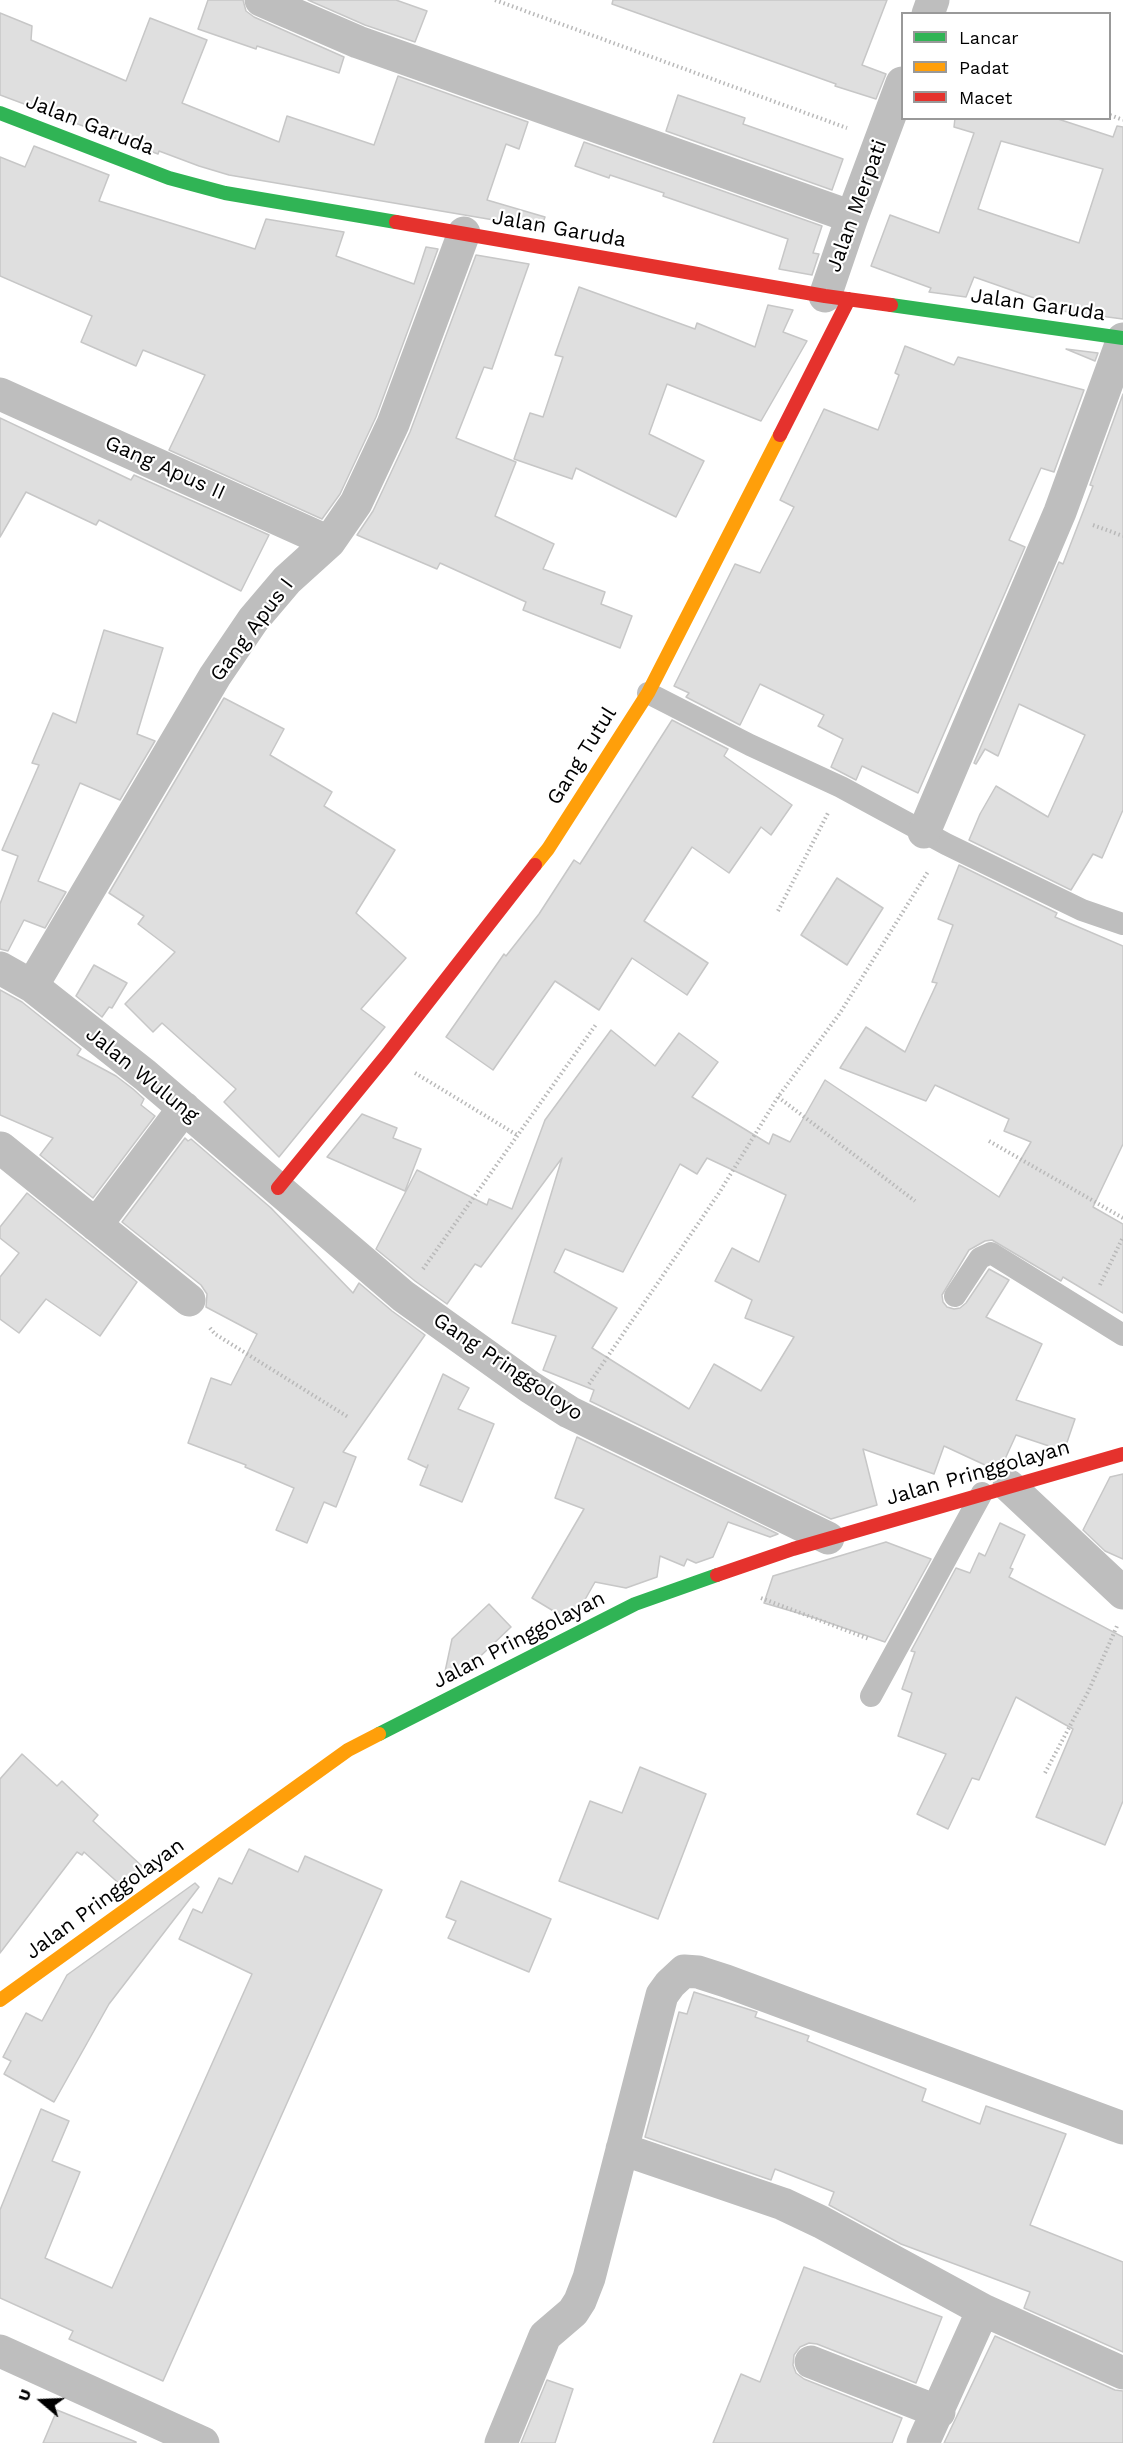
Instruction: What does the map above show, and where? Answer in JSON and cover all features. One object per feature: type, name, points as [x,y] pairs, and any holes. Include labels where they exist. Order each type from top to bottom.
[{"type":"street","points":[[261,0],[358,42],[852,217]]},
{"type":"street","name":"Jalan Merpati","points":[[837,298],[852,217],[901,88]]},
{"type":"street","name":"Jalan Garuda","points":[[0,113],[170,178],[225,193],[837,298],[1123,339]]},
{"type":"street","name":"Gang Apus I","points":[[32,986],[215,676],[253,621],[287,580],[329,542],[356,503],[393,424],[464,233]]},
{"type":"street","name":"Gang Tutul","points":[[278,1188],[386,1056],[548,849],[648,693],[837,298]]},
{"type":"street","points":[[935,838],[1060,512],[1123,339]]},
{"type":"street","name":"Gang Apus II","points":[[0,394],[329,542]]},
{"type":"street","name":"Jalan Wulung","points":[[0,968],[32,986],[278,1188]]},
{"type":"street","points":[[96,1226],[183,1108]]},
{"type":"street","points":[[0,1148],[189,1300]]},
{"type":"street","name":"Gang Pringgoloyo","points":[[278,1188],[403,1296],[530,1387],[570,1412],[828,1538]]},
{"type":"street","name":"Jalan Pringgolayan","points":[[0,2000],[348,1750],[635,1604],[828,1538],[1123,1454]]},
{"type":"street","points":[[995,1490],[1122,1606]]},
{"type":"street","points":[[501,2443],[545,2336],[573,2312],[589,2278],[662,1995],[684,1971],[698,1972],[726,1981],[1123,2128]]},
{"type":"street","points":[[622,2149],[783,2204],[821,2222],[983,2310],[1123,2373]]},
{"type":"street","points":[[923,2443],[939,2412],[983,2310]]},
{"type":"street","points":[[0,2351],[202,2443]]},
{"type":"street","points":[[812,2362],[939,2412]]},
{"type":"lane","points":[[648,693],[750,745],[841,787],[935,838],[1082,910],[1123,924]]},
{"type":"lane","points":[[955,1296],[980,1258],[990,1253],[1123,1335]]},
{"type":"lane","points":[[871,1696],[895,1649],[995,1490]]},
{"type":"path","points":[[495,0],[881,140]]},
{"type":"path","points":[[778,911],[841,787]]},
{"type":"path","points":[[570,1412],[719,1193],[778,1097],[840,1013],[935,838]]},
{"type":"path","points":[[403,1296],[597,1023]]},
{"type":"path","points":[[386,1056],[517,1135]]},
{"type":"path","points":[[778,1097],[915,1201]]},
{"type":"path","points":[[989,1141],[1123,1218]]},
{"type":"path","points":[[1086,1314],[1123,1237]]},
{"type":"path","points":[[189,1300],[215,1334],[348,1417]]},
{"type":"path","points":[[709,1578],[895,1649]]},
{"type":"path","points":[[1045,1773],[1089,1690],[1122,1606]]},
{"type":"building","points":[[208,0],[243,0],[246,11],[254,17],[344,57],[339,73],[257,46],[256,49],[198,29]]},
{"type":"building","points":[[308,0],[396,0],[427,11],[415,42],[365,25]]},
{"type":"building","points":[[613,0],[887,0],[862,65],[886,74],[876,99],[612,4]]},
{"type":"building","points":[[0,13],[32,26],[31,40],[126,81],[150,18],[207,40],[182,103],[279,142],[287,116],[374,145],[398,76],[528,122],[519,149],[506,144],[487,200],[545,217],[541,228],[229,175],[159,151],[158,154],[0,95]]},
{"type":"building","points":[[678,95],[745,118],[743,124],[843,159],[832,190],[666,131]]},
{"type":"building","points":[[955,120],[1061,120],[1113,137],[1117,126],[1123,127],[1123,319],[1062,311],[1063,308],[974,277],[966,297],[929,292],[931,288],[871,266],[890,215],[939,233],[974,133],[954,127]],"holes":[[[1001,141],[1103,169],[1079,243],[978,209]]]},
{"type":"building","points":[[584,142],[822,226],[813,253],[819,254],[812,275],[779,269],[788,239],[663,196],[664,193],[575,166]]},
{"type":"building","points":[[34,146],[109,175],[99,201],[255,249],[266,219],[344,232],[336,256],[414,284],[426,247],[438,249],[376,417],[340,494],[322,519],[169,450],[205,375],[143,350],[136,366],[81,342],[92,316],[0,276],[0,157],[25,167]]},
{"type":"building","points":[[476,255],[529,264],[492,369],[484,367],[456,438],[516,462],[495,516],[554,544],[543,569],[605,592],[601,604],[632,616],[620,648],[523,610],[526,602],[440,563],[437,569],[357,535],[373,511],[410,432]]},
{"type":"building","points":[[579,287],[695,329],[697,323],[755,347],[768,305],[793,310],[783,332],[807,341],[761,421],[667,384],[649,434],[704,461],[676,517],[576,468],[572,479],[514,459],[530,413],[543,417],[563,357],[555,355]]},
{"type":"building","points":[[905,346],[954,365],[958,357],[1084,390],[1054,472],[1041,468],[1009,540],[1025,547],[918,793],[862,766],[856,780],[831,767],[843,739],[818,726],[824,715],[760,684],[740,725],[686,697],[689,693],[674,686],[735,564],[760,573],[794,507],[780,500],[824,409],[878,430],[899,375],[895,373]]},
{"type":"building","points":[[1066,349],[1098,353],[1095,361]]},
{"type":"building","points":[[1123,394],[1123,810],[1102,858],[1093,854],[1071,890],[969,840],[996,786],[1048,817],[1085,735],[1019,704],[998,756],[985,749],[976,764],[974,763],[1059,562],[1063,564],[1093,486],[1090,485]]},
{"type":"building","points":[[0,418],[131,480],[134,475],[269,535],[241,591],[99,520],[96,525],[26,492],[0,537]]},
{"type":"building","points":[[104,630],[163,648],[137,734],[155,741],[120,800],[80,783],[38,881],[66,892],[45,928],[24,920],[8,951],[0,949],[0,904],[18,856],[2,850],[39,765],[32,763],[53,713],[76,723]]},
{"type":"building","points":[[224,698],[284,729],[270,755],[332,792],[324,806],[395,850],[356,913],[406,958],[361,1009],[385,1027],[279,1157],[224,1102],[236,1089],[162,1023],[153,1032],[125,1004],[175,952],[138,924],[144,916],[109,893]]},
{"type":"building","points":[[672,720],[728,749],[724,756],[792,805],[771,835],[761,827],[729,873],[692,847],[644,921],[708,963],[687,995],[632,958],[599,1010],[555,981],[493,1070],[446,1037],[504,954],[506,956],[539,914],[574,860],[580,864]]},
{"type":"building","points":[[959,865],[1057,913],[1055,917],[1123,946],[1123,1144],[1093,1207],[1123,1224],[1123,1313],[1063,1277],[1061,1281],[992,1240],[985,1241],[969,1250],[942,1295],[947,1307],[960,1308],[966,1303],[989,1269],[1009,1280],[986,1317],[1042,1344],[1016,1400],[1075,1419],[1064,1451],[1016,1435],[998,1471],[944,1446],[934,1474],[863,1449],[877,1505],[831,1519],[590,1401],[594,1390],[543,1370],[556,1336],[512,1323],[562,1158],[481,1267],[475,1264],[447,1304],[376,1249],[417,1170],[487,1205],[489,1199],[512,1209],[545,1120],[611,1030],[655,1066],[679,1033],[718,1062],[692,1097],[769,1144],[773,1134],[790,1142],[825,1080],[999,1197],[1031,1142],[1004,1131],[1009,1119],[935,1085],[926,1101],[840,1068],[866,1027],[905,1052],[937,983],[932,982],[953,925],[938,919]],"holes":[[[707,1158],[786,1195],[759,1262],[732,1248],[715,1281],[752,1300],[745,1318],[794,1337],[761,1391],[714,1364],[689,1409],[592,1348],[617,1308],[554,1272],[565,1249],[623,1272],[680,1164],[697,1174]]]},
{"type":"building","points":[[837,878],[883,908],[847,965],[801,935]]},
{"type":"building","points":[[94,965],[127,983],[112,1008],[109,1007],[102,1017],[76,996]]},
{"type":"building","points":[[0,990],[22,1002],[81,1049],[77,1055],[116,1076],[133,1089],[144,1099],[141,1105],[155,1116],[93,1198],[40,1155],[53,1138],[0,1115]]},
{"type":"building","points":[[362,1114],[397,1128],[393,1138],[421,1149],[405,1191],[327,1157]]},
{"type":"building","points":[[185,1138],[188,1141],[191,1139],[271,1208],[353,1293],[359,1283],[425,1335],[343,1452],[356,1457],[336,1507],[324,1502],[307,1543],[276,1530],[294,1488],[245,1467],[246,1465],[188,1443],[211,1378],[231,1385],[257,1334],[206,1307],[207,1294],[201,1285],[122,1222]]},
{"type":"building","points":[[27,1193],[137,1282],[100,1336],[46,1299],[19,1333],[0,1319],[0,1277],[19,1253],[0,1238],[0,1227]]},
{"type":"building","points":[[443,1374],[469,1388],[458,1409],[494,1424],[462,1502],[420,1485],[427,1468],[408,1459]]},
{"type":"building","points":[[577,1437],[778,1534],[770,1537],[728,1522],[713,1557],[696,1563],[687,1559],[684,1566],[660,1556],[657,1577],[626,1588],[595,1582],[578,1612],[565,1618],[532,1598],[584,1509],[555,1498]]},
{"type":"building","points":[[1123,1474],[1123,1559],[1105,1551],[1083,1530],[1110,1477]]},
{"type":"building","points":[[1000,1523],[1025,1535],[1010,1568],[1013,1569],[1009,1577],[1123,1637],[1123,1801],[1105,1845],[1036,1817],[1073,1729],[1016,1697],[979,1780],[972,1778],[948,1829],[917,1814],[946,1754],[898,1736],[912,1693],[902,1689],[915,1652],[911,1651],[956,1568],[970,1573],[979,1553],[985,1556]]},
{"type":"building","points":[[886,1542],[931,1559],[885,1642],[764,1603],[773,1576]]},
{"type":"building","points":[[489,1604],[511,1627],[468,1668],[443,1681],[452,1639]]},
{"type":"building","points":[[22,1754],[57,1786],[62,1781],[98,1815],[93,1821],[143,1867],[124,1888],[84,1852],[82,1855],[77,1852],[0,1953],[0,1779]]},
{"type":"building","points":[[640,1767],[706,1794],[658,1919],[559,1881],[590,1801],[622,1813]]},
{"type":"building","points":[[249,1849],[298,1872],[305,1856],[382,1890],[163,2381],[69,2339],[73,2331],[0,2298],[0,2210],[41,2109],[69,2121],[52,2161],[80,2172],[45,2258],[112,2288],[252,1974],[179,1939],[193,1909],[202,1913],[219,1878],[232,1884]]},
{"type":"building","points":[[461,1881],[551,1919],[529,1972],[448,1938],[456,1921],[446,1917]]},
{"type":"building","points":[[195,1883],[199,1887],[109,2004],[54,2102],[4,2074],[11,2061],[3,2057],[26,2013],[42,2021],[67,1975]]},
{"type":"building","points":[[694,1992],[757,2012],[755,2017],[809,2036],[807,2041],[926,2089],[922,2101],[980,2124],[986,2106],[1066,2134],[1030,2225],[1123,2262],[1123,2352],[1024,2308],[1030,2292],[901,2244],[829,2205],[834,2192],[775,2169],[771,2180],[645,2137],[679,2012],[687,2014]]},
{"type":"building","points":[[804,2267],[942,2317],[916,2383],[817,2344],[809,2343],[800,2347],[794,2355],[793,2365],[796,2373],[804,2379],[902,2418],[892,2443],[713,2443],[741,2374],[760,2382]]},
{"type":"building","points":[[995,2336],[1115,2390],[1123,2391],[1123,2443],[944,2443]]},
{"type":"building","points":[[547,2380],[573,2389],[555,2443],[521,2443]]},
{"type":"building","points":[[57,2410],[136,2442],[136,2443],[43,2443]]},
{"type":"traffic: fast","points":[[0,113],[169,178],[225,193],[396,222]]},
{"type":"traffic: fast","points":[[891,305],[1123,338]]},
{"type":"traffic: fast","points":[[379,1734],[635,1604],[717,1575]]},
{"type":"traffic: slow","points":[[535,865],[548,849],[648,693],[780,435]]},
{"type":"traffic: slow","points":[[0,2000],[348,1750],[379,1734]]},
{"type":"traffic: jam","points":[[396,222],[825,296],[891,305]]},
{"type":"traffic: jam","points":[[780,435],[849,299]]},
{"type":"traffic: jam","points":[[278,1188],[386,1056],[535,865]]},
{"type":"traffic: jam","points":[[717,1575],[793,1549],[1123,1454]]}]
